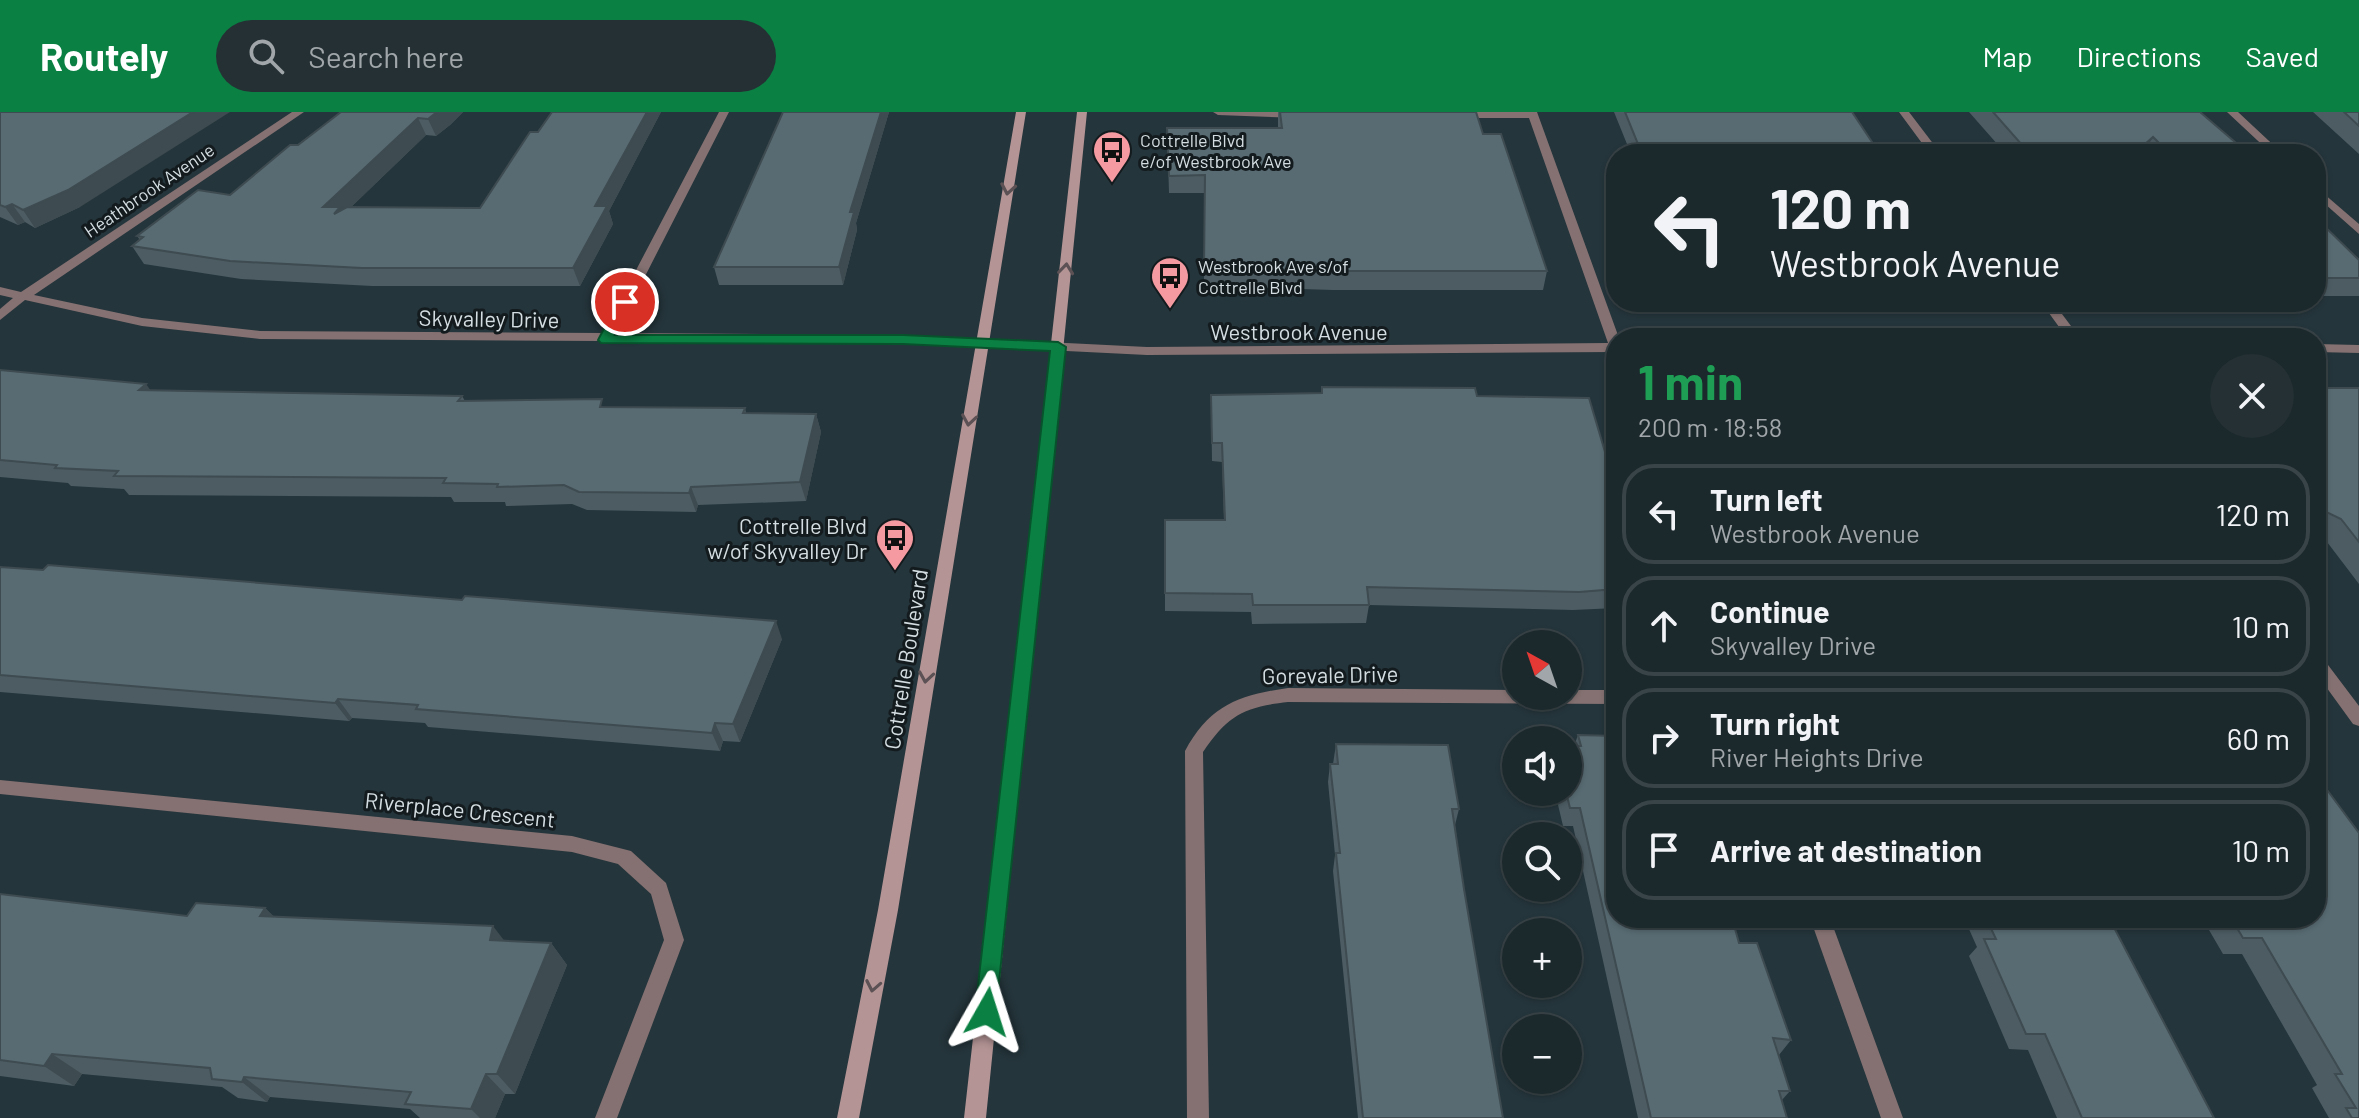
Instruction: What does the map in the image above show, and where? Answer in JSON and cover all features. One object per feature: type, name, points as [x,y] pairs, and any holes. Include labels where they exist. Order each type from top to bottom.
[{"type":"main road","name":"Cottrelle Boulevard","points":[[848,1118],[888,910],[1021,112]]},
{"type":"main road","points":[[975,1118],[1082,112]]},
{"type":"street","name":"Heathbrook Avenue","points":[[0,316],[20,298],[299,112]]},
{"type":"street","points":[[606,340],[724,112]]},
{"type":"street","points":[[1218,112],[1312,115]]},
{"type":"street","points":[[1904,112],[1928,144]]},
{"type":"street","points":[[2232,112],[2267,144]]},
{"type":"street","points":[[1449,115],[1532,113],[1609,328]]},
{"type":"street","points":[[2326,199],[2359,230]]},
{"type":"street","name":"Skyvalley Drive","points":[[0,291],[20,298],[142,322],[260,335],[606,340],[903,339],[982,343]]},
{"type":"street","name":"Westbrook Avenue","points":[[982,343],[1147,351],[1606,348]]},
{"type":"street","points":[[2326,348],[2359,349]]},
{"type":"street","points":[[2326,674],[2359,719]]},
{"type":"street","name":"Gorevale Drive","points":[[1198,1118],[1194,751],[1217,716],[1254,699],[1288,695],[1606,697]]},
{"type":"street","name":"Riverplace Crescent","points":[[0,787],[572,844],[624,857],[659,889],[674,940],[606,1118]]},
{"type":"street","points":[[1824,928],[1892,1118]]},
{"type":"building","points":[[0,112],[193,112],[68,190],[23,210],[12,204],[5,207],[0,205]]},
{"type":"building","points":[[341,112],[437,112],[428,119],[418,118],[323,207],[340,207],[334,214],[347,207],[480,208],[530,132],[538,132],[552,112],[647,112],[595,206],[607,206],[573,268],[362,268],[230,261],[132,246],[143,237],[137,236],[198,190],[230,195],[290,145],[298,145]]},
{"type":"building","points":[[783,112],[881,112],[850,212],[854,212],[839,267],[714,267]]},
{"type":"building","points":[[1280,112],[1476,112],[1483,134],[1501,134],[1547,271],[1204,268],[1205,175],[1169,176],[1167,128],[1282,128]]},
{"type":"building","points":[[1625,112],[1852,112],[1873,144],[1638,144]]},
{"type":"building","points":[[1993,112],[2200,112],[2237,144],[2160,144],[2153,137],[2145,144],[2021,144]]},
{"type":"building","points":[[2344,112],[2359,112],[2359,126]]},
{"type":"building","points":[[2326,228],[2359,260],[2359,278],[2326,278]]},
{"type":"building","points":[[0,370],[146,384],[139,390],[462,396],[458,401],[602,399],[600,407],[745,408],[743,413],[816,414],[800,482],[691,487],[689,493],[579,492],[564,485],[497,487],[498,484],[443,483],[446,478],[114,476],[118,471],[55,468],[57,465],[0,460]]},
{"type":"building","points":[[1322,387],[1475,388],[1477,396],[1589,398],[1606,455],[1606,590],[1579,592],[1367,587],[1369,605],[1253,605],[1252,594],[1165,593],[1165,520],[1225,520],[1222,443],[1212,443],[1211,395],[1322,393]]},
{"type":"building","points":[[2326,388],[2359,388],[2359,542],[2341,519],[2326,512]]},
{"type":"building","points":[[48,565],[462,600],[465,596],[776,621],[733,724],[715,723],[712,733],[416,709],[418,705],[338,699],[335,703],[0,675],[0,567],[43,570]]},
{"type":"building","points":[[1582,735],[1606,736],[1606,922],[1580,808],[1570,808],[1582,806]]},
{"type":"building","points":[[1336,744],[1448,745],[1459,809],[1452,809],[1503,1118],[1363,1118],[1336,853],[1340,853],[1330,764],[1338,764]]},
{"type":"building","points":[[2326,788],[2359,833],[2359,1118],[2352,1118],[2346,1108],[2356,1108],[2335,1074],[2342,1074],[2262,938],[2243,938],[2237,928],[2326,928]]},
{"type":"building","points":[[0,894],[187,916],[196,903],[265,908],[260,916],[493,926],[490,940],[551,943],[497,1074],[486,1074],[471,1109],[405,1104],[411,1092],[244,1077],[242,1082],[212,1079],[210,1068],[52,1054],[44,1066],[0,1060]]},
{"type":"building","points":[[1607,928],[1735,928],[1739,943],[1757,943],[1791,1040],[1773,1038],[1790,1091],[1779,1091],[1787,1118],[1651,1118]]},
{"type":"building","points":[[1991,928],[2114,928],[2214,1118],[2082,1118],[2045,1034],[2026,1034],[1984,939],[1996,939]]},
{"type":"place","name":"Cottrelle Blvd e/of Westbrook Ave","points":[[1112,184]]},
{"type":"place","name":"Westbrook Ave s/of Cottrelle Blvd","points":[[1170,310]]},
{"type":"place","name":"Cottrelle Blvd w/of Skyvalley Dr","points":[[895,572]]},
{"type":"route","points":[[625,302],[606,340],[903,339],[1058,347],[987,1012]]}]
